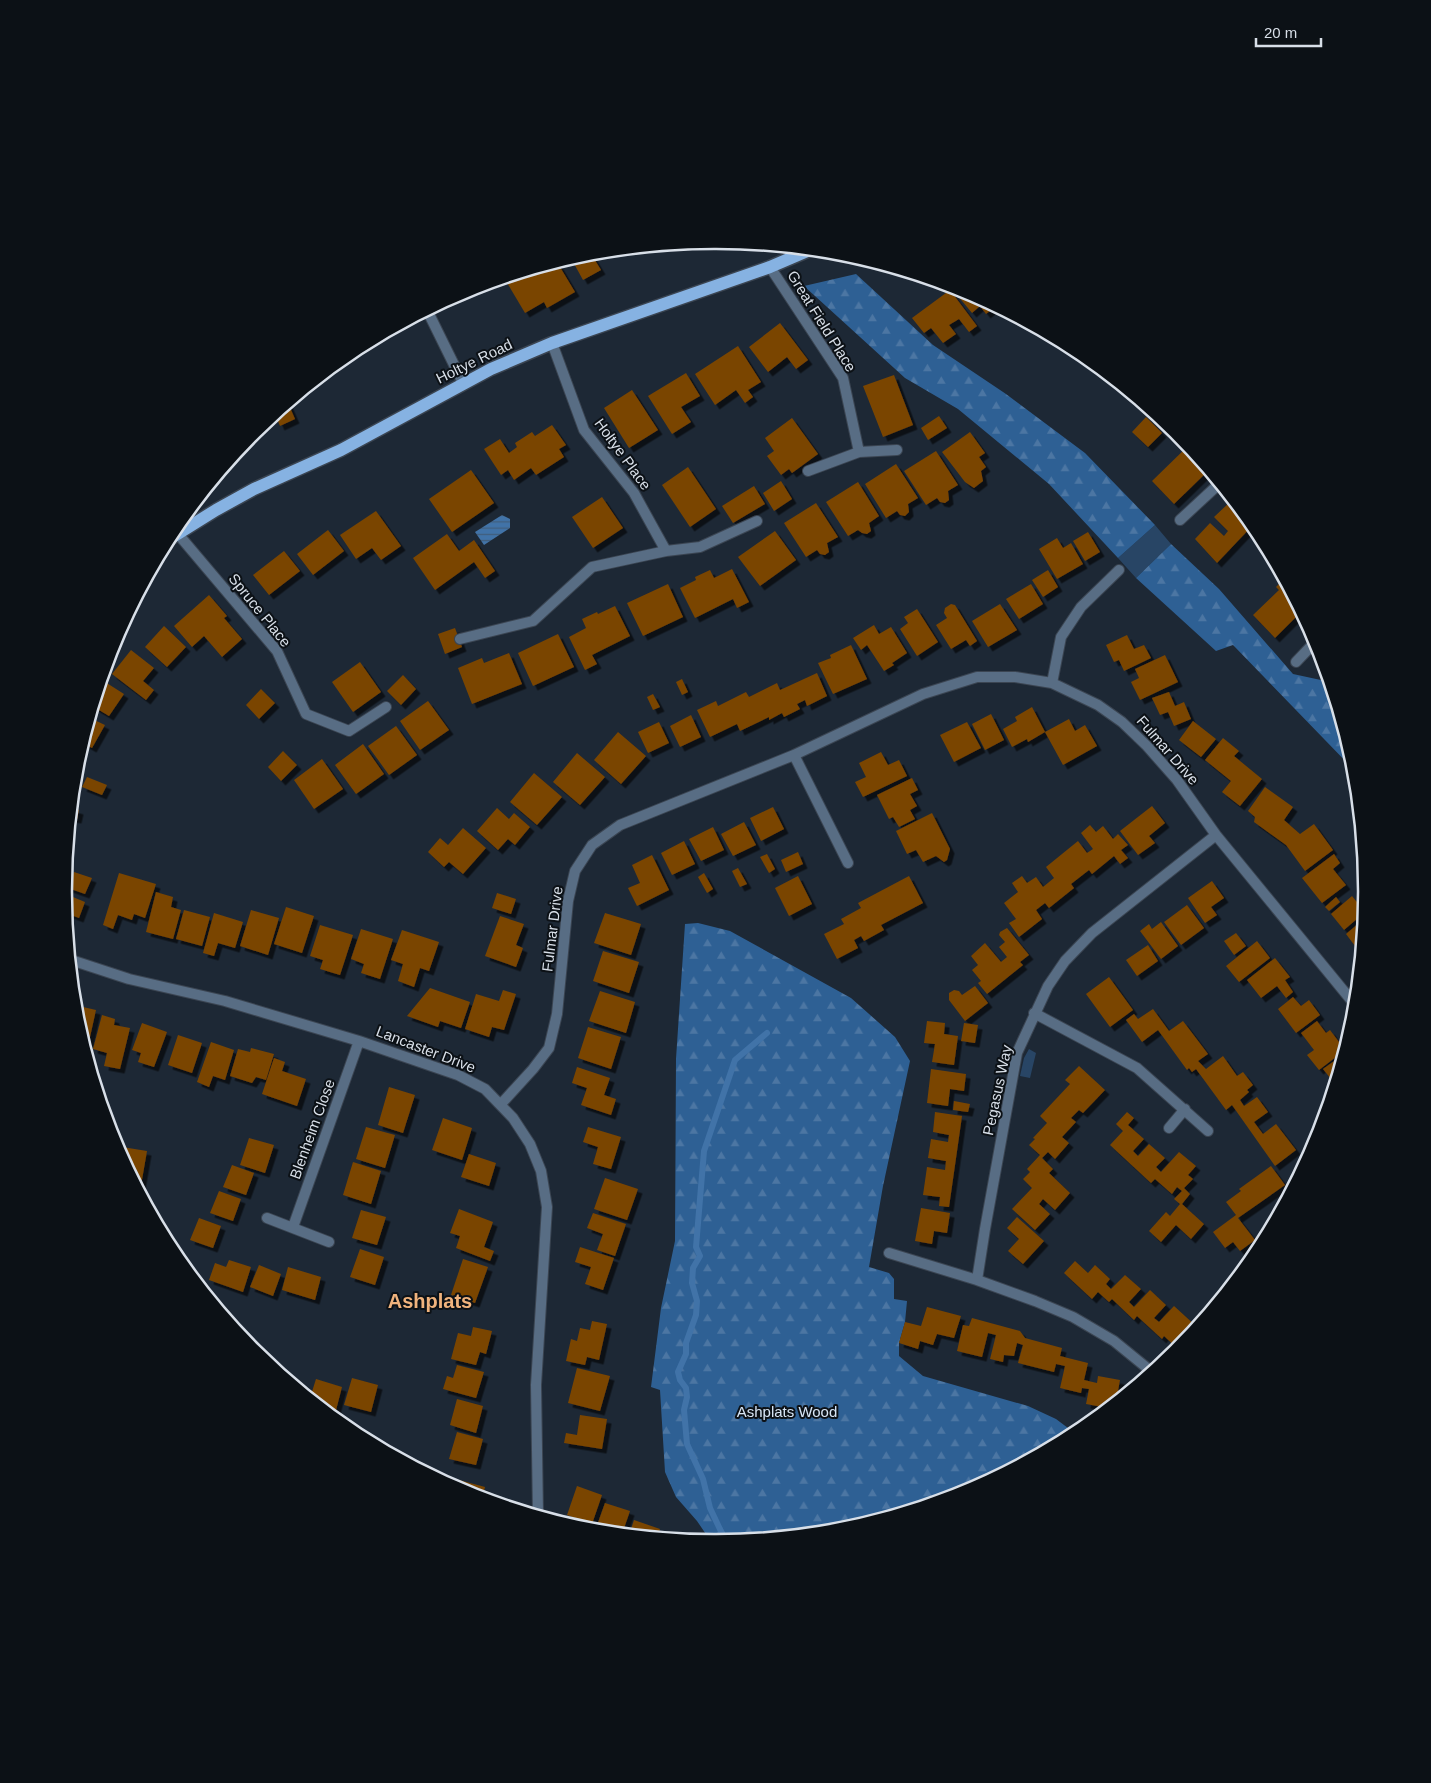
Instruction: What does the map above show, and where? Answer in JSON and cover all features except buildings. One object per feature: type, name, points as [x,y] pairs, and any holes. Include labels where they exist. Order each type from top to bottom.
[{"type":"main road","name":"Holtye Road","points":[[183,531],[254,489],[341,450],[491,369],[552,344],[770,267],[800,254]]},
{"type":"street","name":"Great Field Place","points":[[770,267],[844,378],[859,452]]},
{"type":"street","points":[[430,316],[463,384]]},
{"type":"street","name":"Holtye Place","points":[[552,344],[584,430],[634,492],[666,551]]},
{"type":"street","points":[[808,471],[859,452],[897,450]]},
{"type":"street","points":[[1180,520],[1215,487]]},
{"type":"street","points":[[460,639],[533,621],[592,567],[666,551],[700,546],[757,521]]},
{"type":"street","name":"Spruce Place","points":[[177,541],[277,651],[306,714],[349,731],[386,707]]},
{"type":"street","points":[[1052,683],[1061,637],[1080,607],[1119,570]]},
{"type":"street","points":[[1296,662],[1311,647]]},
{"type":"street","name":"Fulmar Drive","points":[[500,1104],[533,1069],[549,1048],[557,1014],[568,901],[575,871],[592,846],[620,825],[794,755],[923,694],[977,677],[1015,677],[1052,683],[1098,705],[1122,722],[1147,746],[1177,780],[1216,834],[1349,998]]},
{"type":"street","points":[[794,755],[848,863]]},
{"type":"street","name":"Pegasus Way","points":[[977,1280],[1016,1053],[1048,986],[1065,961],[1092,933],[1216,834]]},
{"type":"street","name":"Lancaster Drive","points":[[77,962],[129,979],[225,1001],[360,1041],[458,1075],[485,1090],[513,1118],[530,1144],[541,1171],[547,1207],[536,1385],[538,1509]]},
{"type":"street","points":[[1034,1014],[1137,1068],[1208,1131]]},
{"type":"street","name":"Blenheim Close","points":[[293,1227],[360,1041]]},
{"type":"street","points":[[1168,1128],[1185,1109]]},
{"type":"street","points":[[267,1218],[329,1242]]},
{"type":"street","points":[[889,1253],[977,1280],[1073,1317],[1114,1341],[1147,1368]]},
{"type":"shaded area","points":[[502,515],[510,519],[510,528],[484,545],[475,532]]},
{"type":"shaded area","points":[[1155,525],[1171,544],[1136,578],[1118,558]]},
{"type":"shaded area","points":[[1029,1049],[1036,1053],[1030,1078],[1020,1076],[1024,1058]]},
{"type":"green space","points":[[856,274],[933,345],[1006,394],[1085,453],[1155,525],[1118,558],[1049,484],[958,409],[905,378],[804,286]]},
{"type":"green space","points":[[1171,544],[1219,589],[1293,674],[1322,680],[1337,725],[1345,760],[1233,645],[1216,651],[1136,578]]},
{"type":"green space","name":"Ashplats Wood","points":[[698,923],[730,931],[851,998],[895,1037],[910,1061],[883,1186],[869,1267],[889,1273],[894,1279],[894,1299],[907,1301],[905,1322],[899,1343],[899,1356],[923,1376],[1028,1406],[1056,1419],[1069,1429],[1000,1468],[962,1486],[882,1513],[841,1522],[758,1533],[706,1534],[676,1497],[665,1472],[660,1390],[651,1387],[661,1308],[675,1241],[676,1059],[685,924]]},
{"type":"waterway","points":[[722,1534],[710,1508],[703,1479],[687,1444],[684,1410],[687,1397],[686,1388],[680,1380],[678,1372],[686,1354],[686,1343],[696,1315],[697,1301],[692,1283],[693,1268],[700,1256],[696,1247],[704,1151],[735,1060],[767,1033]]},
{"type":"district","name":"Ashplats","points":[[430,1301]]}]
